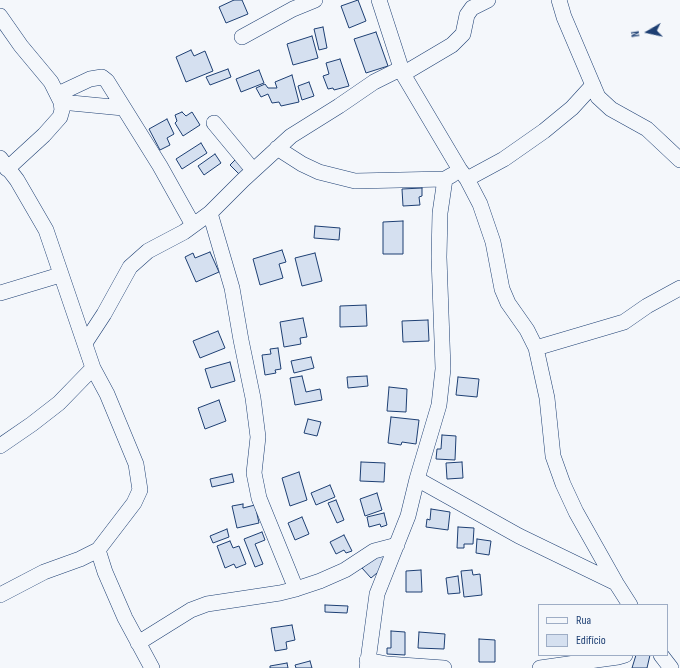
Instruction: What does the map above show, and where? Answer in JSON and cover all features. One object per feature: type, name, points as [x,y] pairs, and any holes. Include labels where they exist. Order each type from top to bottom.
[{"type":"street","points":[[242,37],[293,8],[315,0]]},
{"type":"street","points":[[379,0],[402,72],[480,204],[493,242],[502,289],[508,303],[527,330],[536,348],[547,398],[553,456],[563,484],[576,512],[629,604]]},
{"type":"street","points":[[85,343],[104,314],[130,267],[148,251],[184,232],[210,213],[253,170],[291,136],[374,82],[402,72],[452,45],[463,34],[467,15],[472,8],[488,0]]},
{"type":"street","points":[[559,0],[564,17],[598,97],[611,109],[647,129],[679,157]]},
{"type":"street","points":[[0,16],[47,78],[60,98],[62,110],[60,117],[44,135],[4,163],[17,180],[46,230],[60,275],[93,368],[107,394],[136,464],[140,490],[134,503],[98,550],[80,559],[1,589]]},
{"type":"street","points":[[60,98],[90,79],[102,77],[160,166],[193,225]]},
{"type":"street","points":[[277,148],[307,167],[319,172],[355,181],[445,179],[464,175],[504,159],[544,131],[572,108],[593,86]]},
{"type":"street","points":[[60,98],[123,108]]},
{"type":"street","points":[[214,123],[253,170]]},
{"type":"street","points":[[444,668],[367,664],[377,594],[408,516],[417,479],[439,405],[443,370],[438,257],[440,213],[445,179]]},
{"type":"street","points":[[210,213],[232,288],[253,398],[258,437],[257,458],[254,473],[255,482],[259,498],[296,589]]},
{"type":"street","points":[[0,294],[60,275]]},
{"type":"street","points":[[536,348],[624,322],[647,306],[680,288]]},
{"type":"street","points":[[0,446],[32,424],[58,403],[93,368]]},
{"type":"street","points":[[417,479],[519,536],[616,583]]},
{"type":"street","points":[[138,643],[191,610],[207,604],[280,593],[296,589],[320,581],[345,570],[374,551],[397,545]]},
{"type":"street","points":[[98,550],[105,572],[138,643],[152,668]]},
{"type":"street","points":[[540,668],[618,658],[623,656]]},
{"type":"street","points":[[662,656],[671,668]]},
{"type":"building","points":[[234,0],[242,0],[248,14],[226,23],[219,7]]},
{"type":"building","points":[[358,0],[366,21],[349,28],[341,6]]},
{"type":"building","points":[[323,27],[327,48],[319,50],[314,29]]},
{"type":"building","points":[[376,32],[388,66],[366,73],[354,39]]},
{"type":"building","points":[[312,36],[318,58],[293,65],[287,44]]},
{"type":"building","points":[[191,50],[194,56],[205,51],[213,71],[186,82],[176,57]]},
{"type":"building","points":[[340,59],[349,86],[334,90],[333,88],[328,89],[323,76],[329,74],[326,63]]},
{"type":"building","points":[[228,69],[231,77],[210,85],[206,77]]},
{"type":"building","points":[[259,70],[264,83],[241,92],[236,79]]},
{"type":"building","points":[[292,75],[299,102],[281,106],[279,102],[272,103],[268,94],[261,97],[256,88],[265,84],[268,88],[277,88],[275,82]]},
{"type":"building","points":[[309,82],[314,96],[302,100],[298,86]]},
{"type":"building","points":[[182,112],[186,116],[192,112],[200,125],[183,136],[175,123],[177,121],[175,115]]},
{"type":"building","points":[[167,119],[174,134],[167,138],[170,145],[160,150],[149,129]]},
{"type":"building","points":[[201,143],[207,153],[182,169],[176,159]]},
{"type":"building","points":[[215,154],[221,163],[204,175],[198,166]]},
{"type":"building","points":[[238,157],[248,167],[240,175],[230,165]]},
{"type":"building","points":[[422,188],[422,196],[419,197],[420,205],[403,206],[402,189]]},
{"type":"building","points":[[403,221],[403,254],[383,254],[383,222]]},
{"type":"building","points":[[315,226],[340,228],[339,240],[314,238]]},
{"type":"building","points":[[282,250],[286,262],[279,264],[283,278],[260,285],[253,259]]},
{"type":"building","points":[[210,252],[219,272],[196,282],[185,257],[193,253],[195,258]]},
{"type":"building","points":[[315,253],[322,281],[302,286],[295,258]]},
{"type":"building","points":[[366,305],[367,326],[340,327],[340,306]]},
{"type":"building","points":[[303,318],[307,337],[300,338],[301,344],[284,347],[280,322]]},
{"type":"building","points":[[428,320],[429,341],[403,342],[402,321]]},
{"type":"building","points":[[218,331],[225,348],[200,358],[193,341]]},
{"type":"building","points":[[278,348],[281,369],[275,370],[276,373],[265,375],[262,355],[271,354],[270,349]]},
{"type":"building","points":[[311,357],[314,368],[294,373],[291,361]]},
{"type":"building","points":[[230,362],[235,381],[211,388],[205,369]]},
{"type":"building","points":[[302,376],[306,392],[320,389],[322,400],[295,405],[290,378]]},
{"type":"building","points":[[367,376],[368,386],[348,388],[347,377]]},
{"type":"building","points":[[458,377],[479,379],[477,397],[456,395]]},
{"type":"building","points":[[389,387],[407,389],[406,412],[387,411]]},
{"type":"building","points":[[219,400],[226,421],[205,429],[198,408]]},
{"type":"building","points":[[391,417],[419,420],[416,444],[402,442],[401,445],[388,443]]},
{"type":"building","points":[[308,419],[321,422],[317,436],[304,433]]},
{"type":"building","points":[[442,435],[456,436],[455,460],[436,459],[437,449],[441,449]]},
{"type":"building","points":[[361,462],[385,463],[384,482],[360,481]]},
{"type":"building","points":[[462,462],[463,478],[447,479],[446,463]]},
{"type":"building","points":[[299,472],[307,500],[290,506],[282,478]]},
{"type":"building","points":[[232,474],[234,482],[212,487],[210,479]]},
{"type":"building","points":[[330,485],[335,497],[316,505],[311,493]]},
{"type":"building","points":[[377,493],[382,510],[365,516],[360,499]]},
{"type":"building","points":[[336,500],[344,520],[337,523],[328,503]]},
{"type":"building","points":[[243,504],[243,508],[255,505],[259,523],[237,528],[232,506]]},
{"type":"building","points":[[431,509],[450,512],[448,530],[426,527],[427,519],[430,520]]},
{"type":"building","points":[[384,513],[387,525],[381,527],[380,524],[369,527],[367,517]]},
{"type":"building","points":[[302,517],[309,534],[295,540],[288,523]]},
{"type":"building","points":[[458,527],[474,528],[473,544],[464,544],[464,548],[457,548]]},
{"type":"building","points":[[227,529],[229,537],[213,543],[210,536]]},
{"type":"building","points":[[262,532],[265,540],[255,544],[263,564],[255,567],[244,539]]},
{"type":"building","points":[[344,535],[352,551],[346,553],[344,550],[336,554],[330,542]]},
{"type":"building","points":[[477,539],[491,541],[489,555],[476,553]]},
{"type":"building","points":[[230,541],[233,548],[239,546],[246,564],[236,568],[234,564],[225,568],[217,546]]},
{"type":"building","points":[[380,553],[389,563],[371,578],[362,568]]},
{"type":"building","points":[[421,570],[422,592],[406,592],[406,571]]},
{"type":"building","points":[[472,570],[473,575],[480,574],[482,595],[464,597],[461,571]]},
{"type":"building","points":[[458,576],[460,593],[448,594],[446,578]]},
{"type":"building","points":[[325,605],[348,606],[347,613],[325,612]]},
{"type":"building","points":[[292,625],[295,640],[286,642],[287,649],[275,651],[271,628]]},
{"type":"building","points":[[391,631],[405,632],[405,655],[387,654],[387,648],[391,648]]},
{"type":"building","points":[[419,632],[445,634],[444,649],[418,648]]},
{"type":"building","points":[[479,639],[495,640],[495,662],[479,662]]},
{"type":"building","points":[[636,656],[650,656],[647,668],[632,668]]},
{"type":"building","points":[[310,661],[312,668],[296,668],[295,665]]},
{"type":"building","points":[[287,663],[288,668],[270,668],[270,666]]}]
